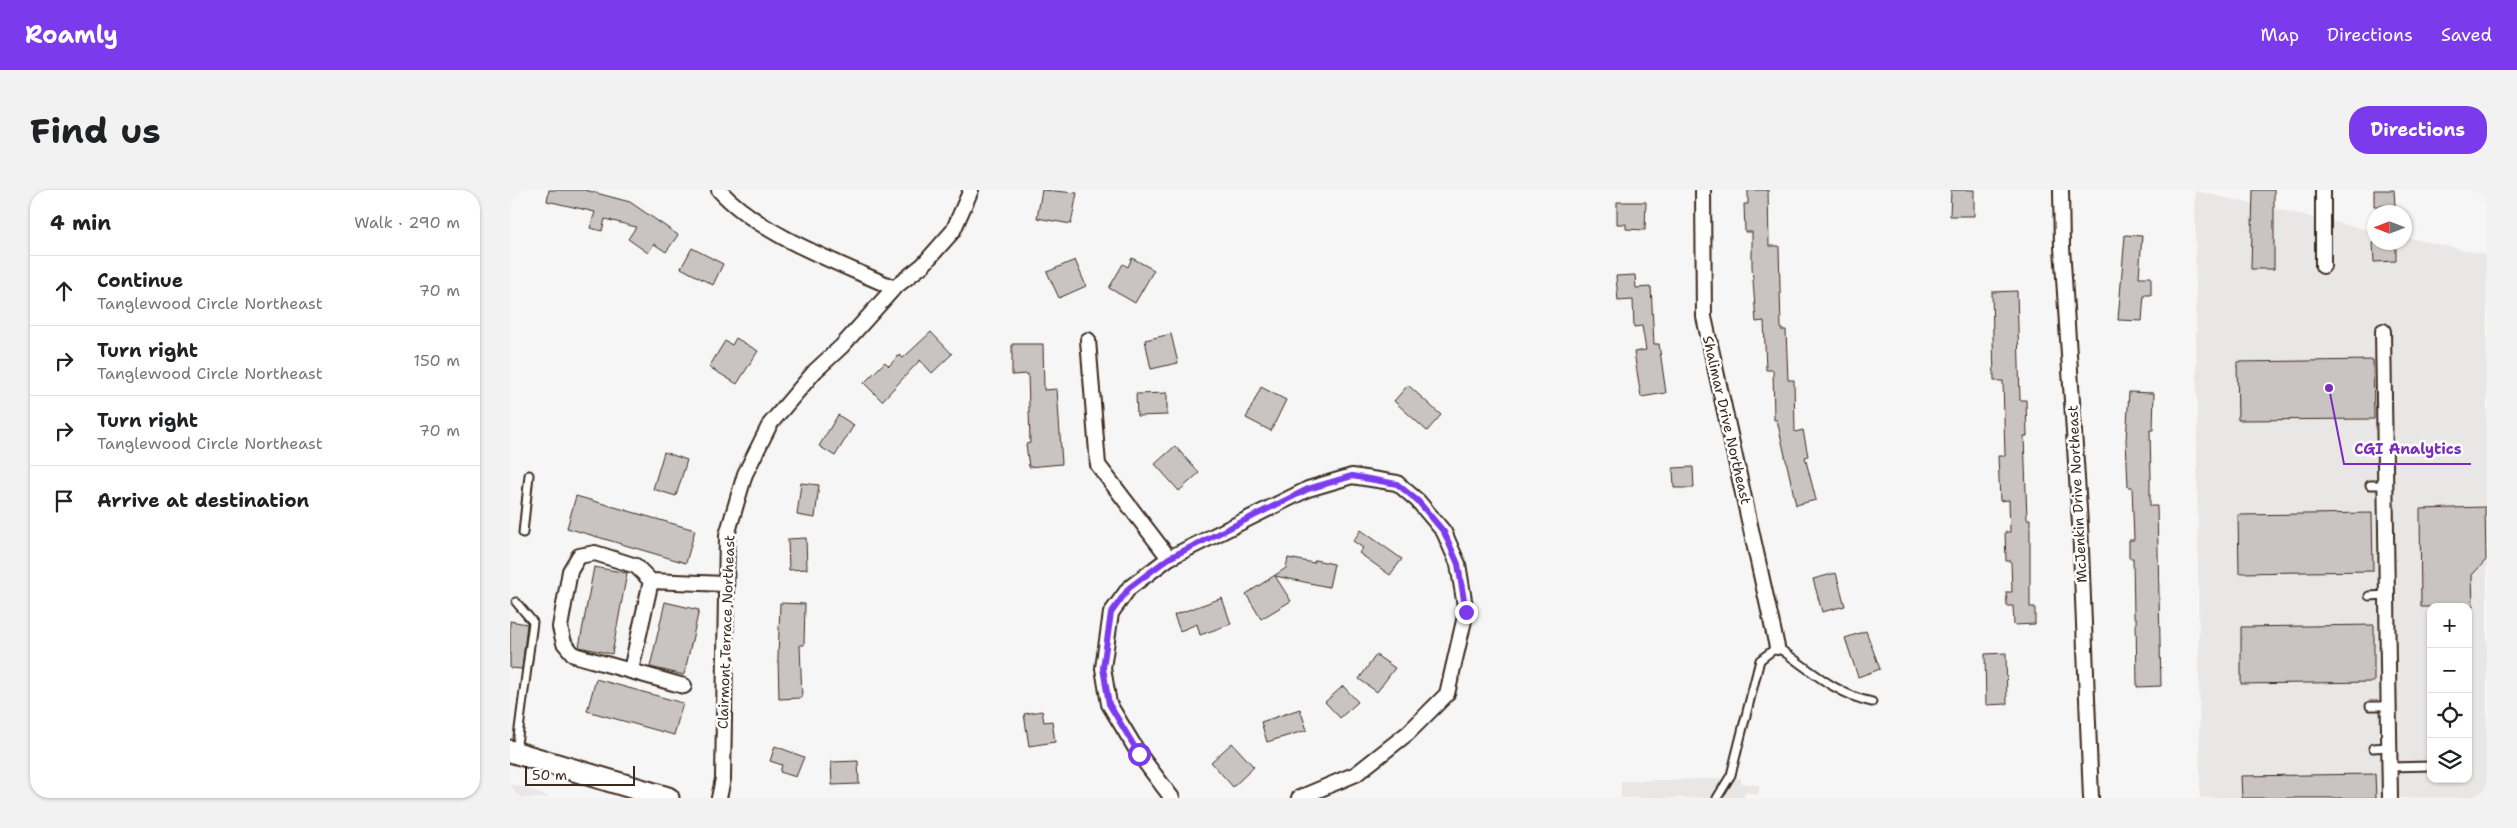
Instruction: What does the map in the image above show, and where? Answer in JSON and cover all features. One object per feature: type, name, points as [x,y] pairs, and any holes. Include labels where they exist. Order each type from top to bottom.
[{"type":"main road","points":[[513,752],[668,798]]},
{"type":"street","points":[[719,190],[736,208],[768,227],[826,257],[894,288]]},
{"type":"street","name":"Clairmont Terrace Northeast","points":[[719,798],[723,779],[727,535],[745,474],[770,424],[815,371],[842,346],[894,288],[923,265],[953,232],[971,190]]},
{"type":"street","name":"Shalimar Drive Northeast","points":[[1703,190],[1704,316],[1777,646]]},
{"type":"street","name":"McJenkin Drive Northeast","points":[[2061,190],[2062,247],[2080,524],[2091,798]]},
{"type":"street","points":[[2323,266],[2324,190]]},
{"type":"street","points":[[2379,332],[2385,485],[2390,798]]},
{"type":"street","points":[[1088,340],[1098,465],[1169,558]]},
{"type":"street","points":[[1172,798],[1139,754],[1109,704],[1103,668],[1111,613],[1129,588],[1169,558],[1308,489],[1352,476],[1397,484],[1418,501],[1444,532],[1458,564],[1466,612],[1447,694],[1408,733],[1356,774],[1299,798]]},
{"type":"street","points":[[684,686],[574,655],[564,643],[560,627],[570,571],[579,556],[595,553],[636,566],[651,581],[726,584]]},
{"type":"street","points":[[630,670],[651,581]]},
{"type":"lane","points":[[522,532],[529,475]]},
{"type":"lane","points":[[2370,485],[2385,485]]},
{"type":"lane","points":[[2369,596],[2386,595]]},
{"type":"lane","points":[[513,752],[533,622],[516,602]]},
{"type":"lane","points":[[1717,798],[1731,775],[1760,660],[1777,646],[1842,692],[1856,699],[1872,702]]},
{"type":"lane","points":[[2370,706],[2388,706]]},
{"type":"lane","points":[[2373,748],[2388,747]]},
{"type":"lane","points":[[2390,768],[2427,766]]},
{"type":"shaded area","points":[[2195,191],[2367,229],[2367,250],[2412,250],[2412,239],[2487,255],[2487,798],[2200,798]]},
{"type":"shaded area","points":[[1741,778],[1741,783],[1760,785],[1758,795],[1745,792],[1744,798],[1621,798],[1621,781]]},
{"type":"shaded area","points":[[510,784],[521,786],[551,798],[510,798]]},
{"type":"building","points":[[549,190],[585,190],[630,202],[678,235],[666,252],[654,244],[648,253],[628,239],[636,227],[605,219],[602,231],[590,228],[595,212],[547,201]]},
{"type":"building","points":[[1042,190],[1077,193],[1071,224],[1037,218]]},
{"type":"building","points":[[1748,190],[1768,190],[1769,246],[1779,246],[1781,330],[1786,330],[1788,380],[1794,380],[1795,432],[1803,430],[1808,456],[1805,457],[1816,500],[1796,505],[1777,420],[1774,420],[1773,370],[1766,370],[1764,321],[1756,322],[1752,266],[1752,232],[1745,232],[1744,204],[1748,204]]},
{"type":"building","points":[[1951,190],[1974,190],[1974,216],[1950,216]]},
{"type":"building","points":[[2253,190],[2274,190],[2274,269],[2251,269]]},
{"type":"building","points":[[2374,190],[2394,190],[2395,205],[2374,205]]},
{"type":"building","points":[[1617,202],[1646,202],[1645,230],[1626,229],[1626,224],[1617,224]]},
{"type":"building","points":[[2125,235],[2142,236],[2139,277],[2151,277],[2151,295],[2144,295],[2142,321],[2118,320]]},
{"type":"building","points":[[692,248],[723,264],[713,285],[681,268]]},
{"type":"building","points":[[2373,250],[2396,250],[2396,261],[2374,262]]},
{"type":"building","points":[[1132,258],[1154,270],[1135,303],[1109,288],[1123,264],[1128,267]]},
{"type":"building","points":[[1075,260],[1086,286],[1059,298],[1047,272]]},
{"type":"building","points":[[1635,275],[1636,288],[1651,287],[1654,344],[1659,344],[1666,393],[1641,397],[1634,352],[1646,350],[1642,326],[1634,327],[1633,300],[1618,301],[1616,276]]},
{"type":"building","points":[[2017,291],[2020,400],[2026,400],[2027,436],[2024,436],[2027,519],[2030,519],[2030,607],[2035,607],[2035,624],[2014,625],[2013,606],[2007,606],[2006,592],[2012,592],[2011,561],[2006,561],[2005,532],[2010,532],[2009,500],[2000,501],[1998,456],[2005,456],[2003,381],[1994,381],[1992,292]]},
{"type":"building","points":[[931,332],[952,354],[932,373],[920,360],[882,401],[864,383],[885,362],[889,366],[899,355],[903,358]]},
{"type":"building","points":[[1171,334],[1178,363],[1151,369],[1145,340]]},
{"type":"building","points":[[736,338],[758,351],[737,384],[709,367],[725,341],[732,345]]},
{"type":"building","points":[[1012,344],[1043,344],[1044,390],[1057,389],[1062,464],[1029,467],[1026,444],[1030,443],[1028,374],[1012,375]]},
{"type":"building","points":[[2373,360],[2374,419],[2238,420],[2237,362]]},
{"type":"building","points":[[1408,385],[1441,415],[1427,431],[1394,401]]},
{"type":"building","points":[[1261,387],[1286,400],[1271,431],[1246,418]]},
{"type":"building","points":[[2129,392],[2154,393],[2153,430],[2150,430],[2150,506],[2157,506],[2161,686],[2137,687],[2133,558],[2129,558],[2129,540],[2134,540],[2132,487],[2128,487],[2126,440]]},
{"type":"building","points":[[1167,393],[1167,415],[1137,416],[1136,394]]},
{"type":"building","points":[[838,415],[854,425],[835,456],[819,446]]},
{"type":"building","points":[[1175,446],[1199,473],[1179,491],[1155,464]]},
{"type":"building","points":[[664,452],[687,460],[676,496],[653,489]]},
{"type":"building","points":[[1693,467],[1694,488],[1674,488],[1673,468]]},
{"type":"building","points":[[801,483],[819,485],[815,518],[797,515]]},
{"type":"building","points":[[576,496],[695,530],[686,563],[567,528]]},
{"type":"building","points":[[2485,507],[2486,560],[2472,575],[2473,607],[2472,603],[2427,603],[2427,607],[2421,607],[2420,509]]},
{"type":"building","points":[[2372,513],[2373,571],[2239,573],[2238,515]]},
{"type":"building","points":[[1361,530],[1402,559],[1390,575],[1359,553],[1363,548],[1353,541]]},
{"type":"building","points":[[806,538],[807,569],[789,570],[788,539]]},
{"type":"building","points":[[1288,558],[1314,563],[1315,560],[1334,564],[1329,587],[1275,576],[1291,601],[1261,619],[1246,594],[1286,568]]},
{"type":"building","points":[[594,567],[627,573],[612,654],[579,647]]},
{"type":"building","points":[[1836,573],[1845,606],[1822,612],[1813,579]]},
{"type":"building","points":[[1222,598],[1231,624],[1200,635],[1197,624],[1180,631],[1174,615]]},
{"type":"building","points":[[665,602],[699,610],[684,675],[650,667]]},
{"type":"building","points":[[780,603],[805,604],[804,645],[800,645],[802,698],[779,699]]},
{"type":"building","points":[[510,621],[527,624],[522,669],[510,668]]},
{"type":"building","points":[[2374,625],[2374,682],[2241,684],[2241,627]]},
{"type":"building","points":[[1866,631],[1880,669],[1858,677],[1845,638]]},
{"type":"building","points":[[2006,653],[2007,704],[1986,705],[1985,654]]},
{"type":"building","points":[[1376,655],[1395,668],[1377,692],[1359,679]]},
{"type":"building","points":[[596,679],[683,703],[674,735],[587,711]]},
{"type":"building","points":[[1343,686],[1358,702],[1340,718],[1325,702]]},
{"type":"building","points":[[1300,709],[1307,730],[1267,742],[1261,722]]},
{"type":"building","points":[[1042,711],[1044,722],[1052,721],[1055,742],[1029,746],[1024,714]]},
{"type":"building","points":[[1232,743],[1254,767],[1233,787],[1211,762]]},
{"type":"building","points":[[775,746],[804,757],[796,777],[780,772],[782,765],[770,761]]},
{"type":"building","points":[[858,761],[859,784],[832,785],[831,762]]},
{"type":"building","points":[[2375,774],[2376,798],[2242,798],[2241,776]]},
{"type":"place","name":"CGI Analytics","points":[[2329,388]]},
{"type":"route","points":[[1139,754],[1109,704],[1103,668],[1111,613],[1129,588],[1169,558],[1308,489],[1352,476],[1397,484],[1418,501],[1444,532],[1458,564],[1466,612]]}]
